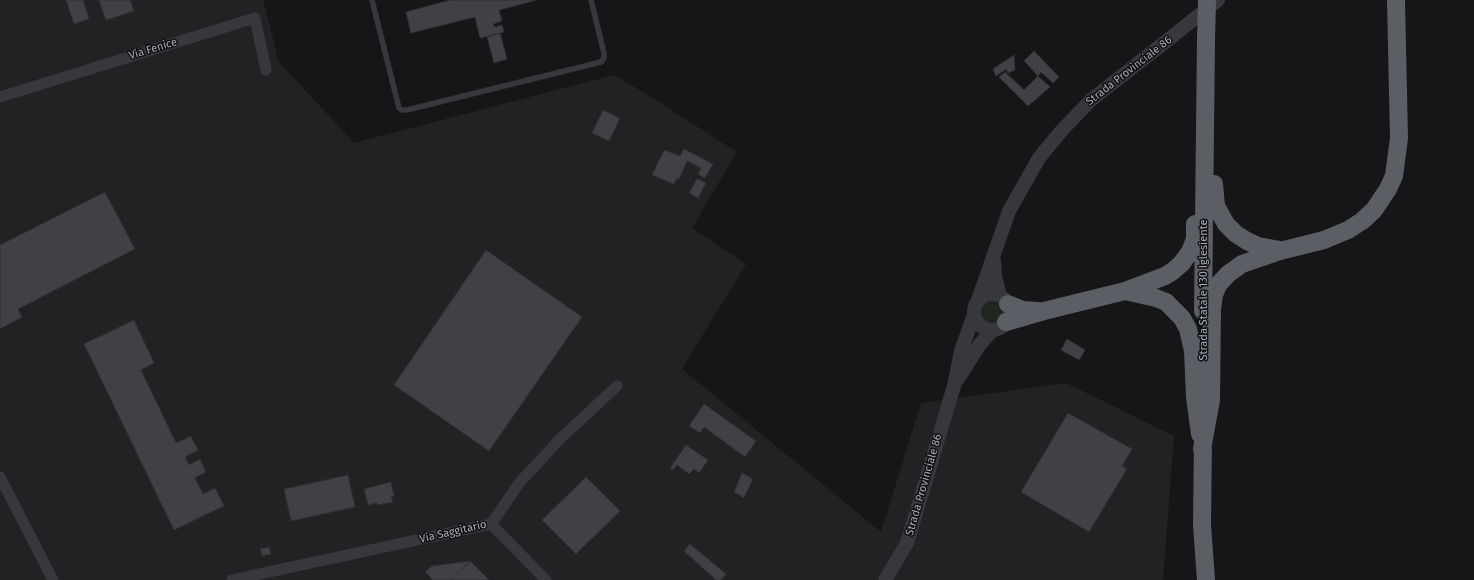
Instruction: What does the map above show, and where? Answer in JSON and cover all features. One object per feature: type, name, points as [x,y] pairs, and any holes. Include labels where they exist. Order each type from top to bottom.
[{"type":"highway","name":"Strada Statale 130 Iglesiente","points":[[1206,580],[1202,525],[1202,449],[1207,0]]},
{"type":"highway","points":[[1202,449],[1211,400],[1212,308],[1214,295],[1218,285],[1235,268],[1280,250],[1324,240],[1348,230],[1362,221],[1374,210],[1388,190],[1394,176],[1399,138],[1396,0]]},
{"type":"highway","points":[[1205,110],[1213,150],[1214,197],[1220,215],[1226,224],[1236,234],[1247,241],[1258,246],[1280,250]]},
{"type":"highway","points":[[999,326],[1044,311],[1125,291],[1165,276],[1181,264],[1190,252],[1195,239],[1197,150],[1205,110]]},
{"type":"highway","points":[[1125,291],[1156,298],[1166,302],[1178,314],[1185,324],[1193,351],[1195,397],[1202,449]]},
{"type":"highway","points":[[1004,300],[1023,310],[1044,311]]},
{"type":"street","name":"Strada Provinciale 86","points":[[978,300],[1009,211],[1040,158],[1063,129],[1091,100],[1218,0]]},
{"type":"street","name":"Via Fenice","points":[[0,97],[255,18],[266,70]]},
{"type":"street","name":"Strada Provinciale 86","points":[[994,255],[995,276],[1004,300]]},
{"type":"street","points":[[988,294],[1004,300],[1010,313],[999,326],[988,329],[979,324],[974,315],[974,310],[978,300],[982,296],[988,294]]},
{"type":"street","name":"Strada Provinciale 86","points":[[885,580],[907,543],[954,386],[961,351],[974,315]]},
{"type":"street","name":"Strada Provinciale 86","points":[[954,386],[980,344],[999,326]]},
{"type":"street","name":"Via Saggitario","points":[[232,580],[491,524],[520,482],[560,439],[617,386]]},
{"type":"street","points":[[0,477],[53,580]]},
{"type":"street","points":[[491,524],[546,580]]},
{"type":"lane","points":[[372,0],[399,108],[402,110],[407,110],[601,62],[604,58],[604,53],[591,0]]},
{"type":"shaded area","points":[[0,0],[263,0],[279,62],[354,143],[614,75],[737,152],[692,228],[746,264],[682,369],[881,532],[921,403],[1066,383],[1174,436],[1163,580],[0,580]]},
{"type":"shaded area","points":[[991,298],[1001,302],[1005,312],[1001,322],[991,326],[981,322],[977,312],[981,302]]},
{"type":"building","points":[[66,0],[83,0],[89,19],[74,24]]},
{"type":"building","points":[[99,0],[130,0],[134,11],[106,20]]},
{"type":"building","points":[[450,0],[537,0],[499,10],[502,21],[493,24],[494,27],[502,25],[504,32],[480,38],[475,17],[411,33],[406,12]]},
{"type":"building","points":[[500,33],[507,59],[494,63],[487,37]]},
{"type":"building","points":[[1034,51],[1059,77],[1053,83],[1041,72],[1038,76],[1024,61]]},
{"type":"building","points":[[1014,55],[1015,70],[1008,73],[1006,69],[996,76],[993,69]]},
{"type":"building","points":[[1005,72],[1024,90],[1038,76],[1050,87],[1028,106],[999,77]]},
{"type":"building","points":[[603,110],[620,118],[609,141],[592,133]]},
{"type":"building","points":[[684,149],[713,164],[705,178],[698,174],[701,168],[687,161],[679,179],[677,178],[674,184],[652,175],[664,150],[680,156]]},
{"type":"building","points":[[697,179],[706,183],[698,198],[689,193]]},
{"type":"building","points":[[105,192],[135,249],[18,309],[22,317],[0,329],[0,245]]},
{"type":"building","points":[[486,250],[582,317],[489,451],[394,385]]},
{"type":"building","points":[[134,320],[154,363],[141,370],[176,443],[191,436],[198,450],[185,457],[189,465],[200,459],[206,472],[195,478],[203,494],[215,488],[224,506],[174,530],[84,344]]},
{"type":"building","points":[[1067,339],[1085,350],[1079,360],[1061,350]]},
{"type":"building","points":[[704,404],[756,441],[745,457],[704,427],[700,433],[689,426]]},
{"type":"building","points":[[1068,413],[1132,449],[1122,466],[1127,469],[1089,532],[1021,492]]},
{"type":"building","points":[[686,445],[708,460],[699,473],[694,469],[689,474],[677,465],[673,470],[670,468]]},
{"type":"building","points":[[742,473],[753,479],[744,498],[734,492]]},
{"type":"building","points":[[348,475],[355,507],[291,521],[284,489]]},
{"type":"building","points":[[586,477],[620,511],[576,554],[542,520]]},
{"type":"building","points":[[391,482],[394,496],[391,497],[393,502],[368,505],[364,489]]},
{"type":"building","points":[[690,544],[726,574],[721,580],[716,580],[684,551]]},
{"type":"building","points":[[269,547],[271,554],[262,556],[260,549]]},
{"type":"building","points":[[470,561],[489,580],[451,580]]},
{"type":"building","points":[[470,561],[451,580],[433,580],[425,572],[432,566]]}]
